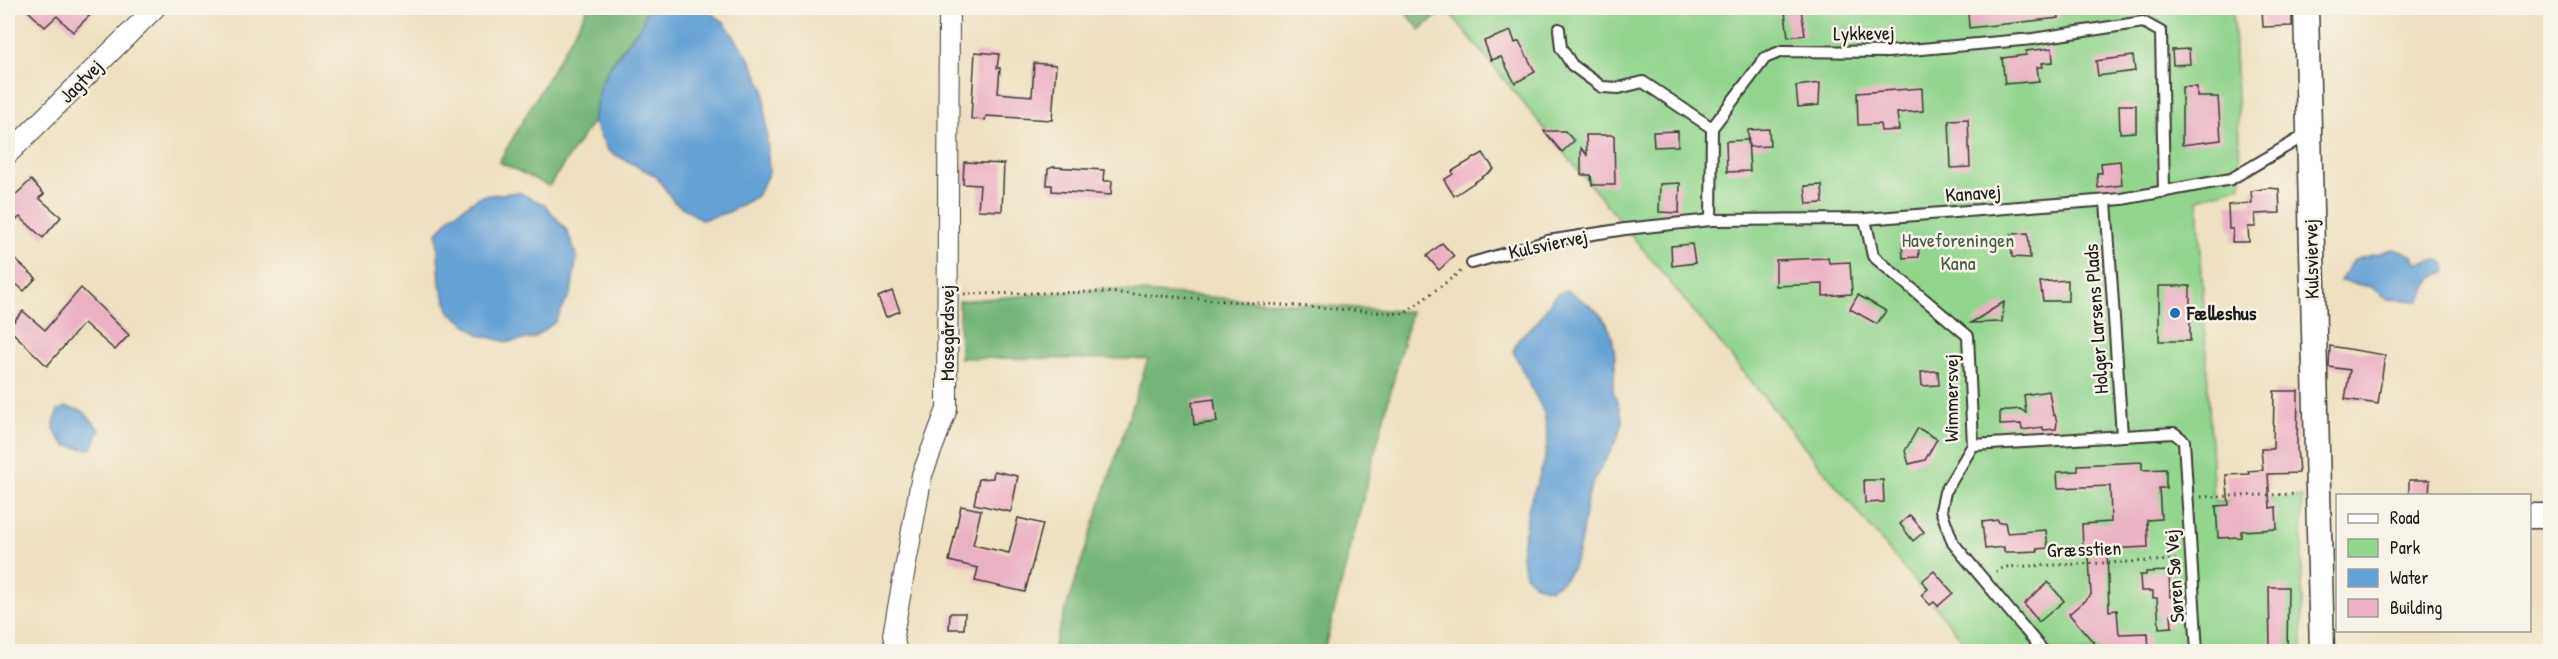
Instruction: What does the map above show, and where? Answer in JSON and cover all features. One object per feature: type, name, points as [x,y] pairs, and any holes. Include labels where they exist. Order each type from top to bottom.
[{"type":"street","name":"Jagtvej","points":[[8,154],[155,8]]},
{"type":"street","name":"Mosegårdsvej","points":[[897,651],[893,635],[922,475],[947,409],[950,8]]},
{"type":"street","name":"Kulsviervej","points":[[2306,8],[2324,504],[2322,651]]},
{"type":"street","points":[[2531,516],[2550,516]]},
{"type":"lane","name":"Lykkevej","points":[[1712,128],[1765,58],[1782,51],[1888,52],[2033,39],[2143,22],[2161,32],[2164,192]]},
{"type":"lane","points":[[1559,29],[1561,48],[1572,65],[1602,87],[1619,88],[1642,82],[1712,128],[1711,220]]},
{"type":"lane","name":"Kanavej","points":[[1625,229],[1711,220],[1865,219],[2106,201],[2230,179],[2309,133]]},
{"type":"lane","name":"Holger Larsens Plads","points":[[2106,201],[2122,435]]},
{"type":"lane","name":"Wimmersvej","points":[[1865,219],[1873,256],[1968,336],[1973,445],[1945,492],[1941,510],[1953,543],[2044,651]]},
{"type":"lane","name":"Kulsviervej","points":[[1472,263],[1548,241],[1625,229]]},
{"type":"lane","name":"Søren Sø Vej","points":[[1973,445],[2174,433],[2184,441],[2197,651]]},
{"type":"path","points":[[947,295],[1106,292],[1404,314],[1472,263]]},
{"type":"path","points":[[2187,498],[2324,504]]},
{"type":"path","name":"Græsstien","points":[[1983,581],[2004,567],[2190,560]]},
{"type":"green space","points":[[588,8],[646,8],[643,23],[610,66],[600,86],[593,121],[549,186],[499,162]]},
{"type":"green space","points":[[1402,8],[1447,8],[1420,30]]},
{"type":"green space","name":"Haveforeningen Kana","points":[[1454,8],[2233,8],[2241,186],[2198,199],[2214,501],[2302,497],[2302,651],[1969,651],[1969,648],[1450,13]]},
{"type":"green space","points":[[1103,289],[1411,312],[1324,651],[1052,651],[1148,359],[960,358],[959,301]]},
{"type":"water","points":[[646,8],[704,8],[724,22],[751,61],[764,89],[769,172],[757,196],[729,212],[702,220],[674,202],[656,176],[608,151],[593,121],[600,86],[610,66],[643,23]]},
{"type":"water","points":[[518,192],[545,205],[567,231],[577,257],[571,292],[555,322],[534,338],[508,342],[480,335],[450,312],[440,285],[437,233],[452,215],[481,196]]},
{"type":"water","points":[[2393,249],[2412,255],[2418,263],[2439,260],[2445,264],[2446,272],[2434,276],[2419,301],[2388,299],[2371,287],[2340,281],[2354,260]]},
{"type":"water","points":[[1567,290],[1597,312],[1609,328],[1614,350],[1613,388],[1622,414],[1622,423],[1616,441],[1592,484],[1576,560],[1562,581],[1550,589],[1534,584],[1525,575],[1521,553],[1529,505],[1544,463],[1548,438],[1544,413],[1513,351],[1519,338],[1538,321],[1555,295]]},
{"type":"water","points":[[66,407],[83,411],[100,430],[92,448],[66,446],[54,430],[58,410]]},
{"type":"building","points":[[25,8],[97,8],[73,32],[57,16],[45,27]]},
{"type":"building","points":[[2014,8],[2058,8],[2059,18],[1969,28],[1968,12]]},
{"type":"building","points":[[2262,8],[2292,8],[2292,26],[2263,27]]},
{"type":"building","points":[[1801,9],[1805,35],[1788,37],[1785,12]]},
{"type":"building","points":[[1511,31],[1515,43],[1519,41],[1535,72],[1515,83],[1501,57],[1491,60],[1484,41]]},
{"type":"building","points":[[2052,48],[2053,62],[2042,63],[2043,67],[2037,67],[2039,81],[2005,84],[2002,58],[2026,55],[2026,51]]},
{"type":"building","points":[[2189,49],[2190,64],[2173,65],[2172,50]]},
{"type":"building","points":[[975,52],[999,54],[998,93],[1032,96],[1034,63],[1056,65],[1052,120],[986,116],[985,120],[971,119]]},
{"type":"building","points":[[2133,56],[2135,71],[2098,76],[2096,61]]},
{"type":"building","points":[[1820,83],[1819,105],[1798,107],[1796,86]]},
{"type":"building","points":[[2182,87],[2197,87],[2197,97],[2218,97],[2221,140],[2182,145]]},
{"type":"building","points":[[1922,88],[1923,111],[1897,113],[1899,130],[1881,131],[1880,124],[1858,125],[1857,93]]},
{"type":"building","points":[[2119,105],[2136,105],[2136,132],[2120,133]]},
{"type":"building","points":[[1968,119],[1970,167],[1951,168],[1949,120]]},
{"type":"building","points":[[1769,129],[1770,146],[1749,147],[1748,130]]},
{"type":"building","points":[[1544,131],[1565,131],[1574,141],[1562,152]]},
{"type":"building","points":[[1678,131],[1678,146],[1654,147],[1653,132]]},
{"type":"building","points":[[1586,135],[1614,135],[1615,185],[1592,185],[1591,175],[1581,175],[1581,148],[1587,155]]},
{"type":"building","points":[[1748,140],[1750,171],[1727,172],[1726,141]]},
{"type":"building","points":[[1483,153],[1494,169],[1454,196],[1444,180],[1453,174],[1452,171]]},
{"type":"building","points":[[2120,161],[2122,185],[2098,188],[2097,173],[2102,173],[2101,163]]},
{"type":"building","points":[[964,162],[1004,164],[1002,211],[978,210],[980,185],[963,184]]},
{"type":"building","points":[[1053,167],[1104,170],[1103,181],[1112,181],[1111,195],[1052,191],[1052,185],[1047,185],[1048,169]]},
{"type":"building","points":[[31,180],[44,194],[39,198],[61,217],[43,238],[20,217],[16,220],[8,211],[8,202]]},
{"type":"building","points":[[1680,183],[1679,213],[1659,212],[1660,184]]},
{"type":"building","points":[[1822,185],[1823,203],[1807,204],[1805,186]]},
{"type":"building","points":[[2279,189],[2280,213],[2255,214],[2256,227],[2248,227],[2249,242],[2232,242],[2233,229],[2229,229],[2228,205],[2252,203],[2251,191]]},
{"type":"building","points":[[2028,233],[2030,258],[2012,257],[2011,234]]},
{"type":"building","points":[[1902,242],[1918,242],[1919,257],[1903,258]]},
{"type":"building","points":[[1442,243],[1454,256],[1439,270],[1427,256]]},
{"type":"building","points":[[1692,244],[1695,263],[1672,266],[1671,246]]},
{"type":"building","points":[[8,253],[36,278],[24,291],[8,277]]},
{"type":"building","points":[[1828,258],[1829,263],[1850,262],[1852,294],[1823,296],[1823,284],[1776,286],[1776,260]]},
{"type":"building","points":[[2068,280],[2068,301],[2043,301],[2040,282]]},
{"type":"building","name":"Fælleshus","points":[[2159,286],[2190,286],[2190,341],[2159,341]]},
{"type":"building","points":[[81,288],[129,335],[115,350],[84,323],[47,366],[8,328],[23,311],[45,330]]},
{"type":"building","points":[[892,291],[900,311],[886,317],[878,297]]},
{"type":"building","points":[[1858,295],[1886,311],[1877,324],[1850,309]]},
{"type":"building","points":[[2004,302],[2002,322],[1971,323]]},
{"type":"building","points":[[2330,346],[2385,355],[2378,404],[2345,399],[2350,370],[2329,367]]},
{"type":"building","points":[[1938,371],[1939,385],[1922,386],[1921,372]]},
{"type":"building","points":[[2049,391],[2053,415],[2057,422],[2056,429],[2043,430],[2043,427],[2022,430],[2021,424],[2000,425],[2000,411],[2020,409],[2026,413],[2024,395]]},
{"type":"building","points":[[2274,391],[2298,391],[2299,473],[2268,474],[2270,508],[2276,507],[2277,529],[2241,531],[2241,537],[2218,538],[2216,506],[2229,505],[2226,475],[2249,474],[2248,471],[2263,470],[2261,449],[2273,449]]},
{"type":"building","points":[[1214,399],[1217,422],[1194,425],[1192,402]]},
{"type":"building","points":[[1918,428],[1937,439],[1925,460],[1909,464],[1905,451]]},
{"type":"building","points":[[2142,462],[2142,470],[2166,469],[2166,488],[2159,488],[2161,519],[2147,520],[2148,547],[2107,549],[2109,611],[2117,610],[2119,634],[2148,633],[2149,651],[2101,651],[2069,614],[2091,595],[2089,557],[2105,548],[2083,549],[2082,524],[2111,522],[2110,486],[2058,488],[2057,472],[2078,471],[2078,465]]},
{"type":"building","points":[[994,471],[1018,476],[1011,512],[974,504],[979,479],[993,478]]},
{"type":"building","points":[[1864,480],[1883,480],[1884,502],[1865,503]]},
{"type":"building","points":[[2409,480],[2430,480],[2429,494],[2409,494]]},
{"type":"building","points":[[961,506],[981,510],[973,545],[1009,553],[1018,518],[1043,524],[1025,592],[975,581],[978,568],[949,561]]},
{"type":"building","points":[[1910,515],[1924,532],[1913,541],[1900,524]]},
{"type":"building","points":[[1998,520],[1999,523],[2005,522],[2007,533],[2046,530],[2048,548],[2015,552],[2004,552],[2004,547],[1985,549],[1982,522]]},
{"type":"building","points":[[1934,571],[1953,593],[1938,606],[1934,602],[1930,605],[1921,595],[1928,589],[1922,581]]},
{"type":"building","points":[[2169,571],[2170,597],[2179,597],[2180,613],[2171,614],[2172,627],[2159,628],[2157,598],[2153,598],[2153,591],[2141,591],[2140,575],[2146,575],[2146,572]]},
{"type":"building","points":[[2048,582],[2064,601],[2039,622],[2024,604]]},
{"type":"building","points":[[2269,587],[2288,587],[2287,651],[2270,651]]},
{"type":"building","points":[[950,613],[965,613],[964,629],[949,629]]},
{"type":"place","name":"Fælleshus","points":[[2175,313]]}]
